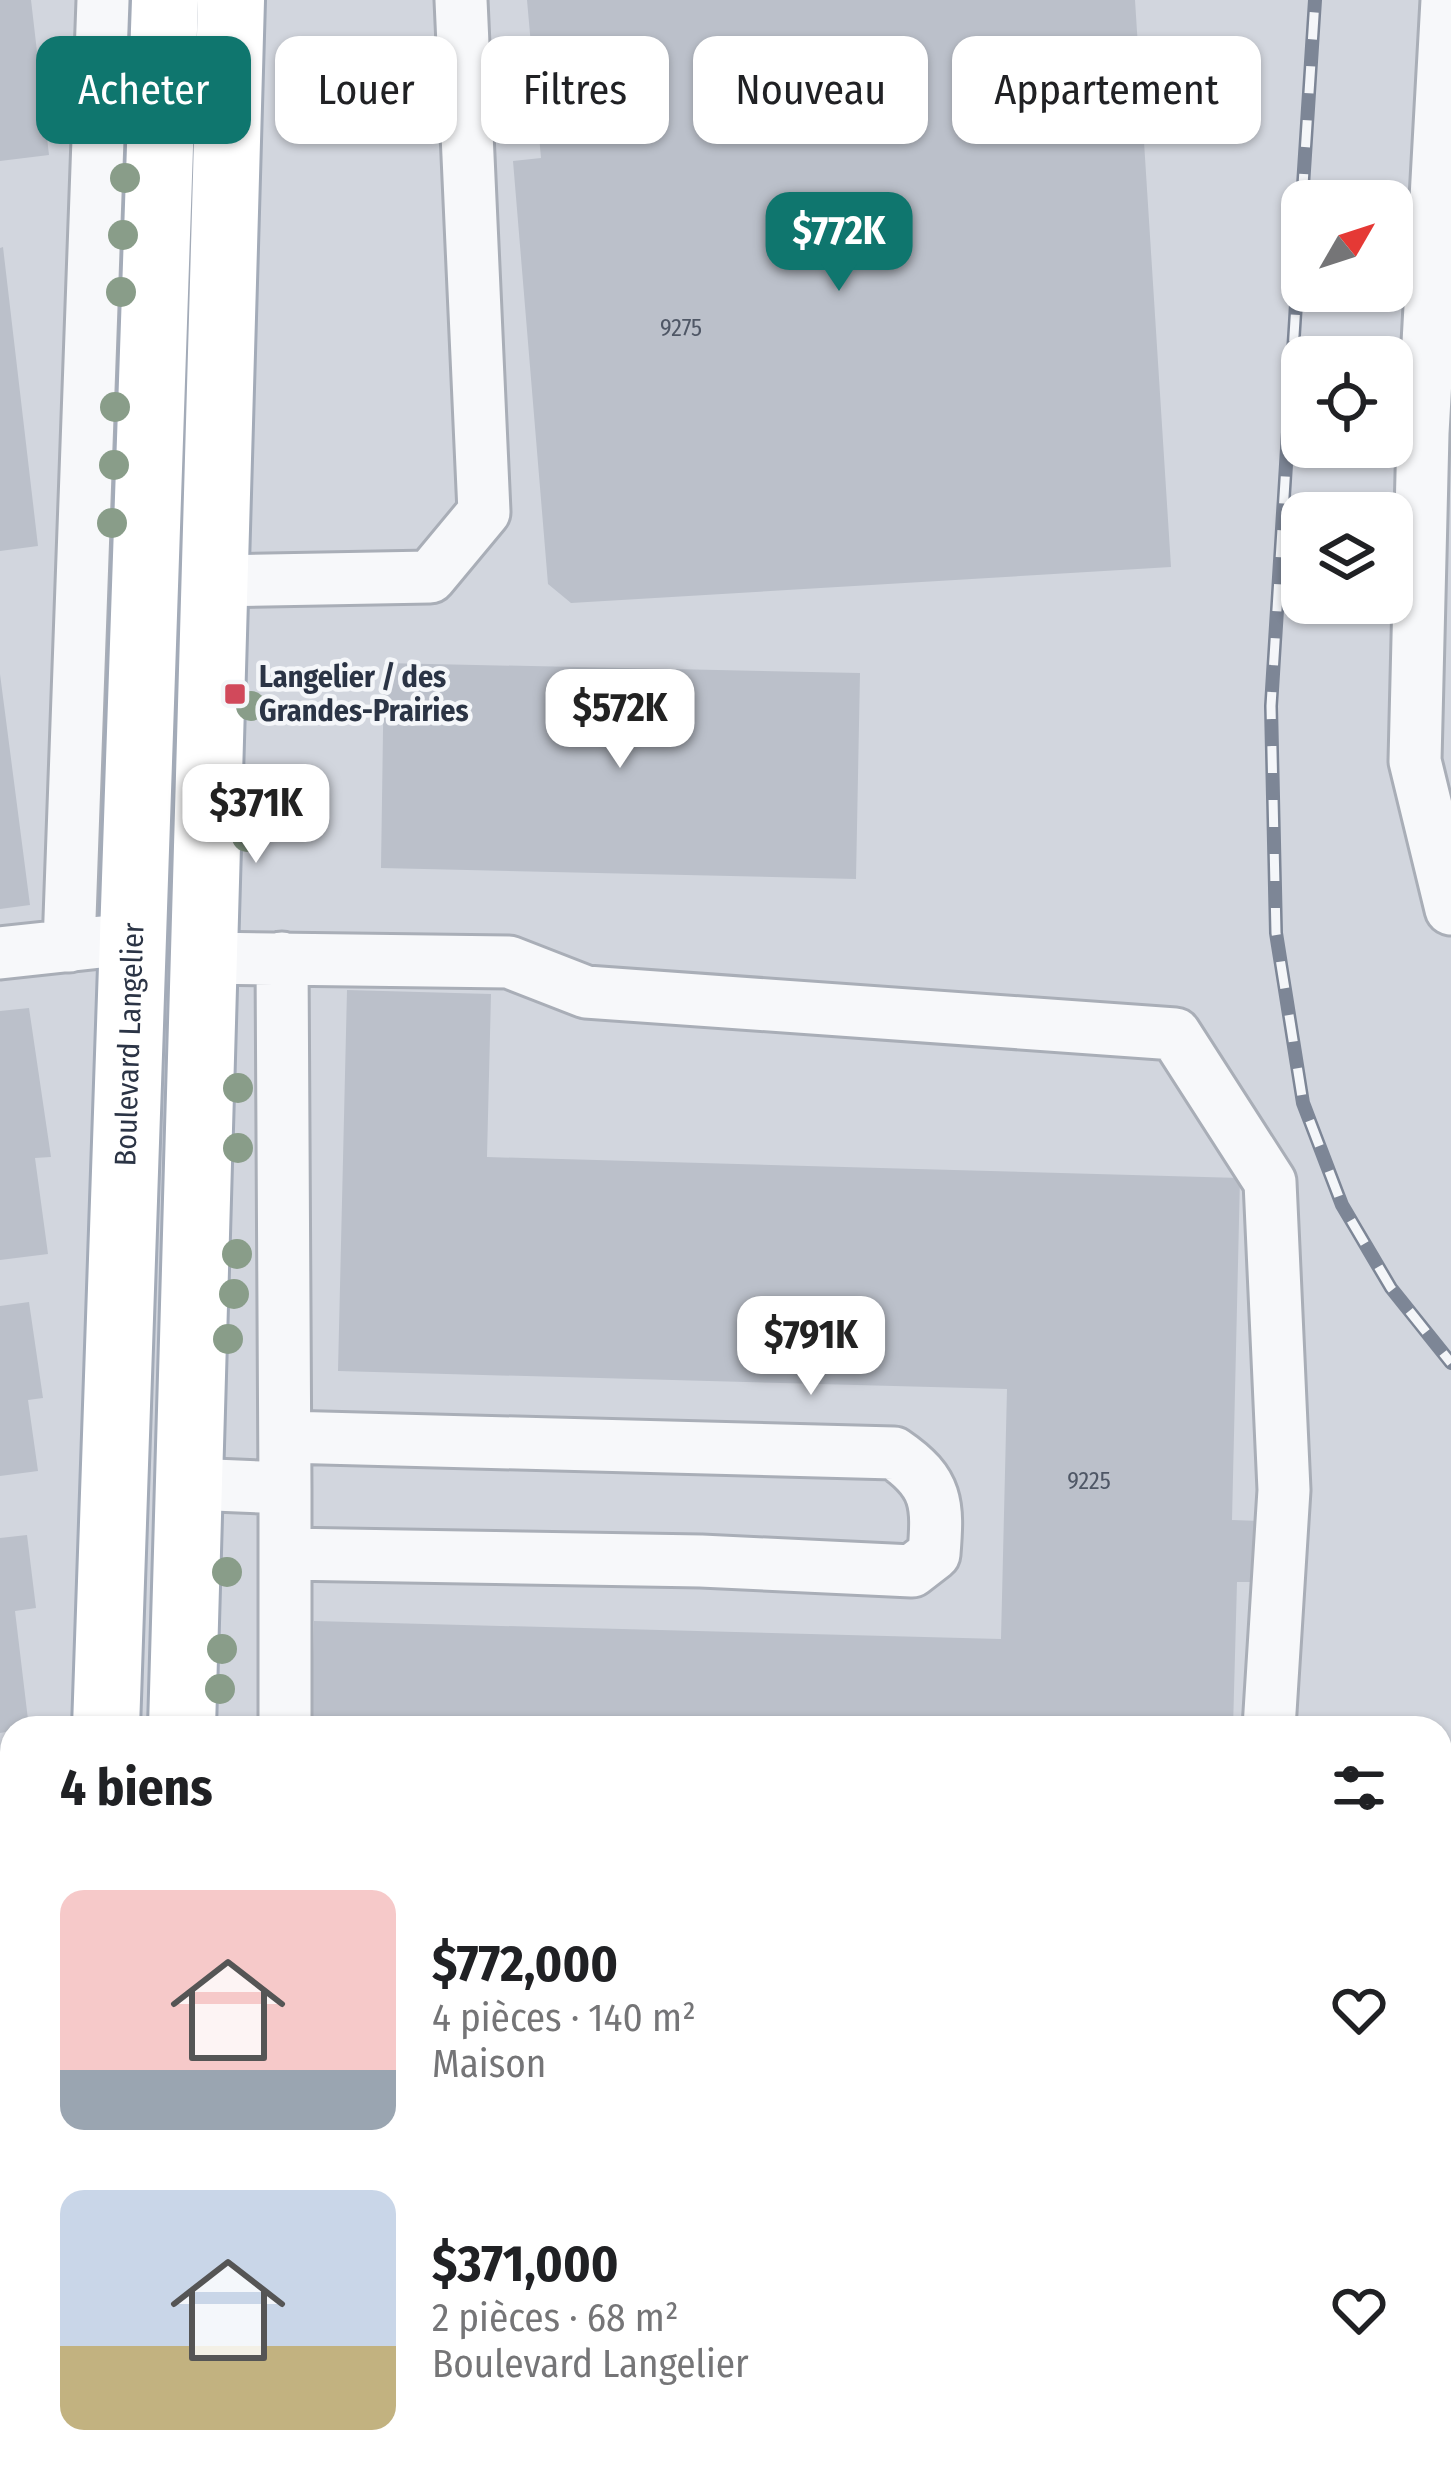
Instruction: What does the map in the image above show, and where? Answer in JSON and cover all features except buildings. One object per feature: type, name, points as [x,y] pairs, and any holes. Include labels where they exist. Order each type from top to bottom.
[{"type":"main road","name":"Boulevard Langelier","points":[[106,1716],[100,942],[165,0]]},
{"type":"main road","points":[[182,1716],[231,0]]},
{"type":"street","points":[[0,953],[100,942],[104,0]]},
{"type":"street","points":[[214,581],[430,577],[484,512],[461,0]]},
{"type":"street","points":[[1448,0],[1423,433],[1415,761],[1451,909]]},
{"type":"street","points":[[203,958],[508,962],[586,992],[1174,1034],[1270,1182],[1284,1490],[1270,1716]]},
{"type":"street","points":[[282,958],[285,1716]]},
{"type":"street","points":[[285,1437],[894,1453],[914,1467],[934,1491],[937,1524],[934,1554],[912,1571],[684,1561],[285,1554]]},
{"type":"street","points":[[190,1484],[285,1488]]},
{"type":"shaded area","points":[[0,0],[1451,0],[1451,1716],[0,1716]]},
{"type":"railway","points":[[1303,180],[1315,0]]},
{"type":"railway","points":[[1295,312],[1271,706],[1276,933],[1303,1103],[1342,1205],[1391,1288],[1451,1363]]},
{"type":"place","name":"Langelier / des Grandes-Prairies","points":[[235,694]]}]
